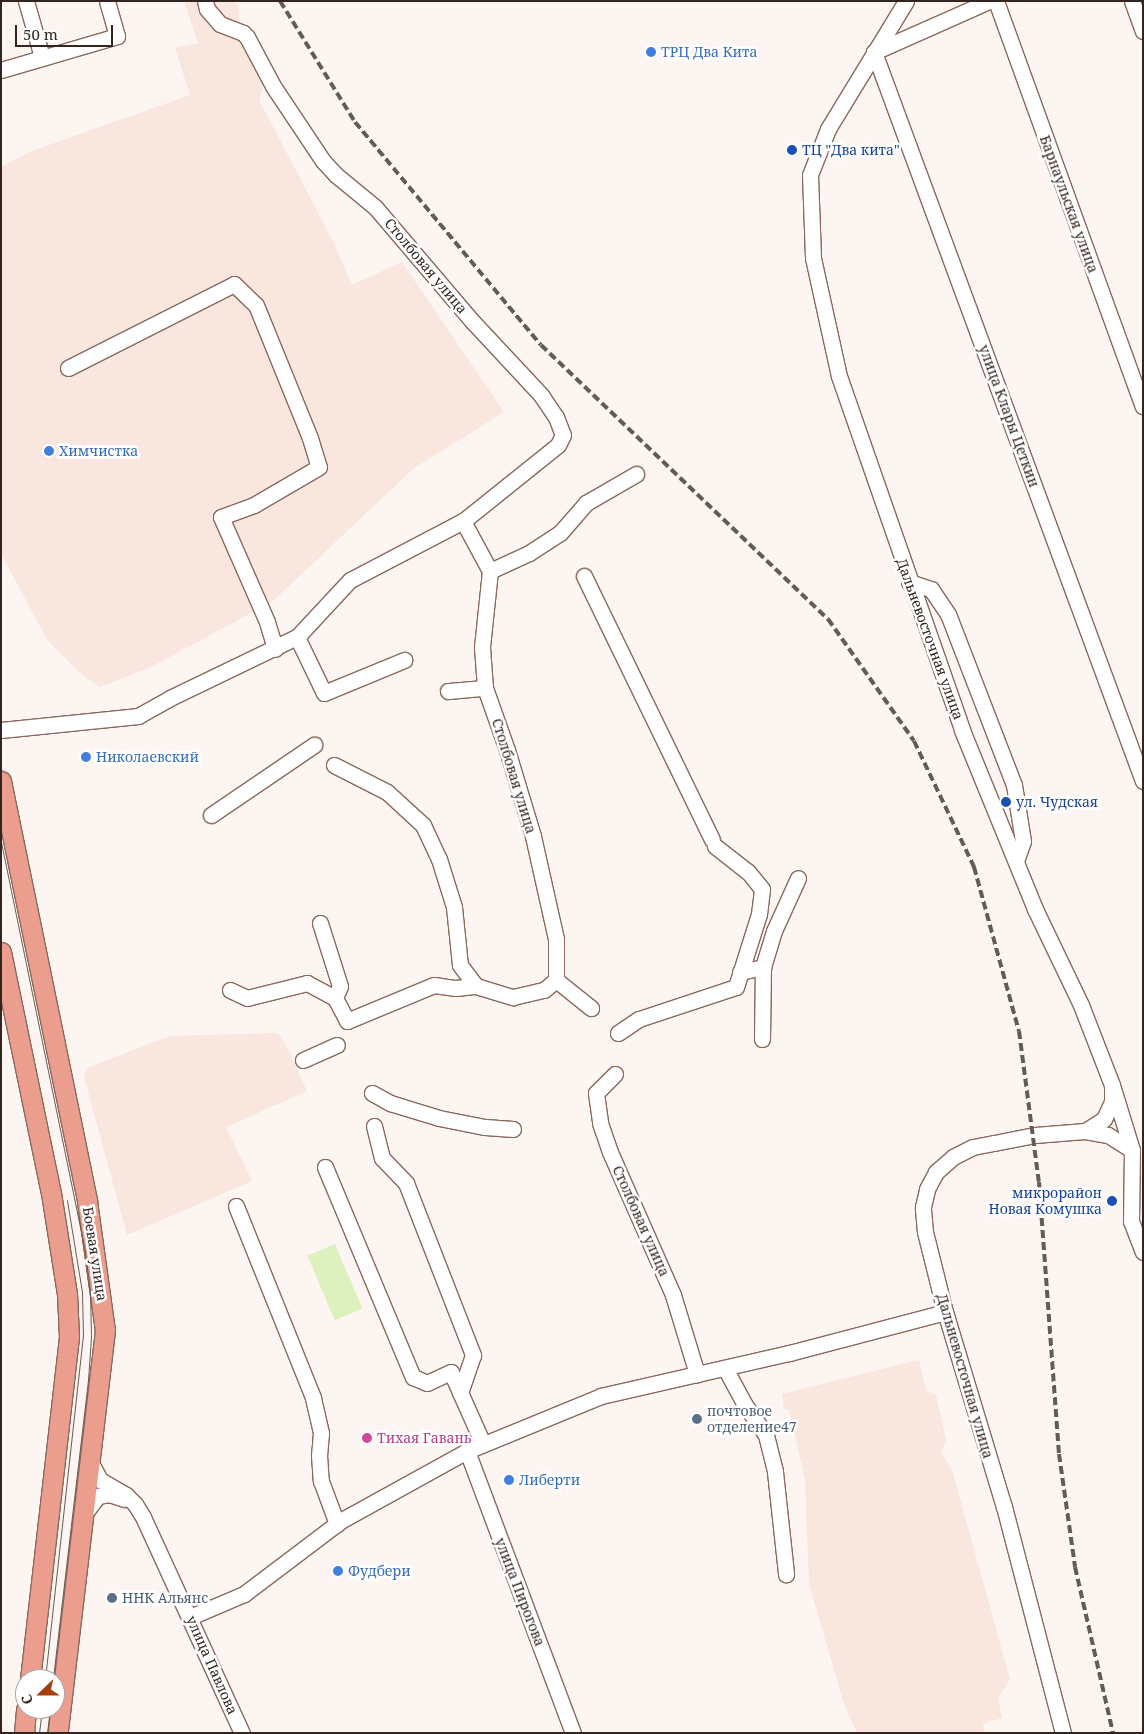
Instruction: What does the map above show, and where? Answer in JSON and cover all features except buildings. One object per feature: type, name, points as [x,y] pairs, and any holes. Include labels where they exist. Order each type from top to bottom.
[{"type":"main road","name":"Боевая улица","points":[[1,782],[58,1055],[98,1266],[105,1330],[91,1463],[58,1733]]},
{"type":"main road","points":[[1,952],[60,1244],[68,1311],[69,1337],[31,1669]]},
{"type":"main road","points":[[23,1732],[25,1719]]},
{"type":"street","points":[[26,1],[42,57]]},
{"type":"street","points":[[1,70],[117,36],[107,1]]},
{"type":"street","name":"Столбовая улица","points":[[1,730],[138,716],[170,698],[298,637],[350,580],[463,521],[558,445],[563,435],[560,426],[541,395],[473,322],[375,207],[323,162],[273,86],[247,37],[243,33],[220,24],[211,14],[205,1]]},
{"type":"street","points":[[874,52],[906,1]]},
{"type":"street","points":[[874,52],[989,1]]},
{"type":"street","name":"Барнаульская улица","points":[[996,1],[1143,406]]},
{"type":"street","points":[[1132,1],[1143,31]]},
{"type":"street","name":"Дальневосточная улица","points":[[874,52],[828,129],[810,175],[813,258],[839,376],[962,730],[1035,909],[1081,1005],[1112,1086],[1132,1150],[1131,1222],[1143,1252]]},
{"type":"street","name":"улица Клары Цеткин","points":[[874,52],[1143,781]]},
{"type":"street","points":[[68,368],[234,284],[256,305],[310,438],[319,467],[254,505],[221,517],[267,622],[274,649]]},
{"type":"street","points":[[463,521],[490,571],[529,553],[560,532],[586,503],[636,474]]},
{"type":"street","name":"Столбовая улица","points":[[490,571],[482,647],[485,688],[507,750],[533,836],[556,939],[556,980]]},
{"type":"street","points":[[584,576],[714,843],[748,872],[762,889],[759,914],[736,987],[639,1019],[618,1033]]},
{"type":"street","points":[[909,582],[931,589],[948,614],[1014,785],[1023,841],[1016,861]]},
{"type":"street","points":[[298,637],[324,693],[404,660]]},
{"type":"street","points":[[448,691],[485,688]]},
{"type":"street","points":[[211,814],[314,745]]},
{"type":"street","points":[[334,766],[387,792],[423,825],[439,860],[454,907],[460,964],[476,986]]},
{"type":"street","points":[[762,1039],[763,967],[774,932],[798,878]]},
{"type":"street","points":[[320,923],[340,986],[334,998]]},
{"type":"street","points":[[740,972],[763,967]]},
{"type":"street","points":[[230,990],[246,998],[308,983],[334,998],[348,1022],[434,985],[456,988],[476,986],[513,998],[544,990],[556,980],[590,1008]]},
{"type":"street","points":[[303,1060],[337,1045]]},
{"type":"street","name":"Столбовая улица","points":[[615,1074],[596,1092],[600,1123],[610,1152],[673,1295],[697,1374]]},
{"type":"street","name":"Дальневосточная улица","points":[[1085,1131],[1104,1119],[1112,1102],[1112,1086]]},
{"type":"street","points":[[372,1093],[390,1103],[439,1118],[485,1127],[513,1129]]},
{"type":"street","points":[[374,1126],[382,1158],[406,1184],[473,1355],[460,1393]]},
{"type":"street","name":"Дальневосточная улица","points":[[1063,1733],[1004,1507],[945,1312],[925,1232],[923,1207],[927,1189],[936,1172],[953,1157],[973,1147],[1035,1135],[1085,1131],[1108,1136],[1132,1150]]},
{"type":"street","points":[[325,1167],[413,1376],[427,1383],[451,1372],[483,1444]]},
{"type":"street","points":[[236,1206],[313,1398],[321,1433],[319,1455],[321,1481],[337,1524]]},
{"type":"street","points":[[190,1617],[244,1594],[337,1524],[468,1451],[601,1396],[724,1368],[945,1312]]},
{"type":"street","points":[[724,1368],[744,1405],[766,1436],[775,1472],[786,1574]]},
{"type":"street","name":"улица Пирогова","points":[[468,1451],[572,1733]]},
{"type":"street","name":"улица Павлова","points":[[91,1463],[100,1480],[126,1495],[135,1504],[143,1517],[242,1733]]},
{"type":"street","name":"улица Павлова","points":[[85,1513],[98,1496],[109,1494],[121,1496],[133,1505],[143,1517]]},
{"type":"shaded area","points":[[184,1],[236,1],[239,10],[240,35],[264,83],[259,100],[333,241],[352,285],[402,262],[504,412],[413,469],[273,601],[149,668],[100,687],[80,673],[48,641],[1,554],[1,167],[29,152],[190,95],[175,48],[198,43]]},
{"type":"shaded area","points":[[279,1034],[307,1091],[226,1127],[252,1181],[127,1235],[84,1077],[87,1068],[170,1036]]},
{"type":"shaded area","points":[[919,1360],[926,1390],[936,1395],[946,1440],[941,1452],[952,1470],[1010,1679],[998,1699],[1002,1718],[983,1724],[985,1733],[857,1733],[845,1707],[809,1584],[805,1479],[789,1410],[784,1409],[782,1394]]},
{"type":"green space","points":[[335,1244],[362,1308],[335,1320],[307,1256]]},
{"type":"tram line","points":[[1,842],[84,1245],[90,1290],[91,1337],[88,1380],[54,1669]]},
{"type":"tram line","points":[[46,1669],[83,1337],[82,1292],[67,1200]]},
{"type":"tram line","points":[[39,1733],[41,1719]]},
{"type":"tram line","points":[[47,1733],[49,1719]]},
{"type":"railway","points":[[280,1],[355,122],[541,345],[828,619],[914,741],[974,867],[1019,1031],[1039,1182],[1059,1454],[1075,1567],[1113,1733]]},
{"type":"place","name":"ТРЦ Два Кита","points":[[651,52]]},
{"type":"place","name":"ТЦ \"Два кита\"","points":[[792,150]]},
{"type":"place","name":"Химчистка","points":[[49,451]]},
{"type":"place","name":"Николаевский","points":[[86,757]]},
{"type":"place","name":"ул. Чудская","points":[[1006,802]]},
{"type":"place","name":"микрорайон Новая Комушка","points":[[1112,1201]]},
{"type":"place","name":"почтовое отделение47","points":[[697,1419]]},
{"type":"place","name":"Тихая Гавань","points":[[367,1438]]},
{"type":"place","name":"Либерти","points":[[509,1480]]},
{"type":"place","name":"Фудбери","points":[[338,1571]]},
{"type":"place","name":"ННК Альянс","points":[[112,1598]]}]
